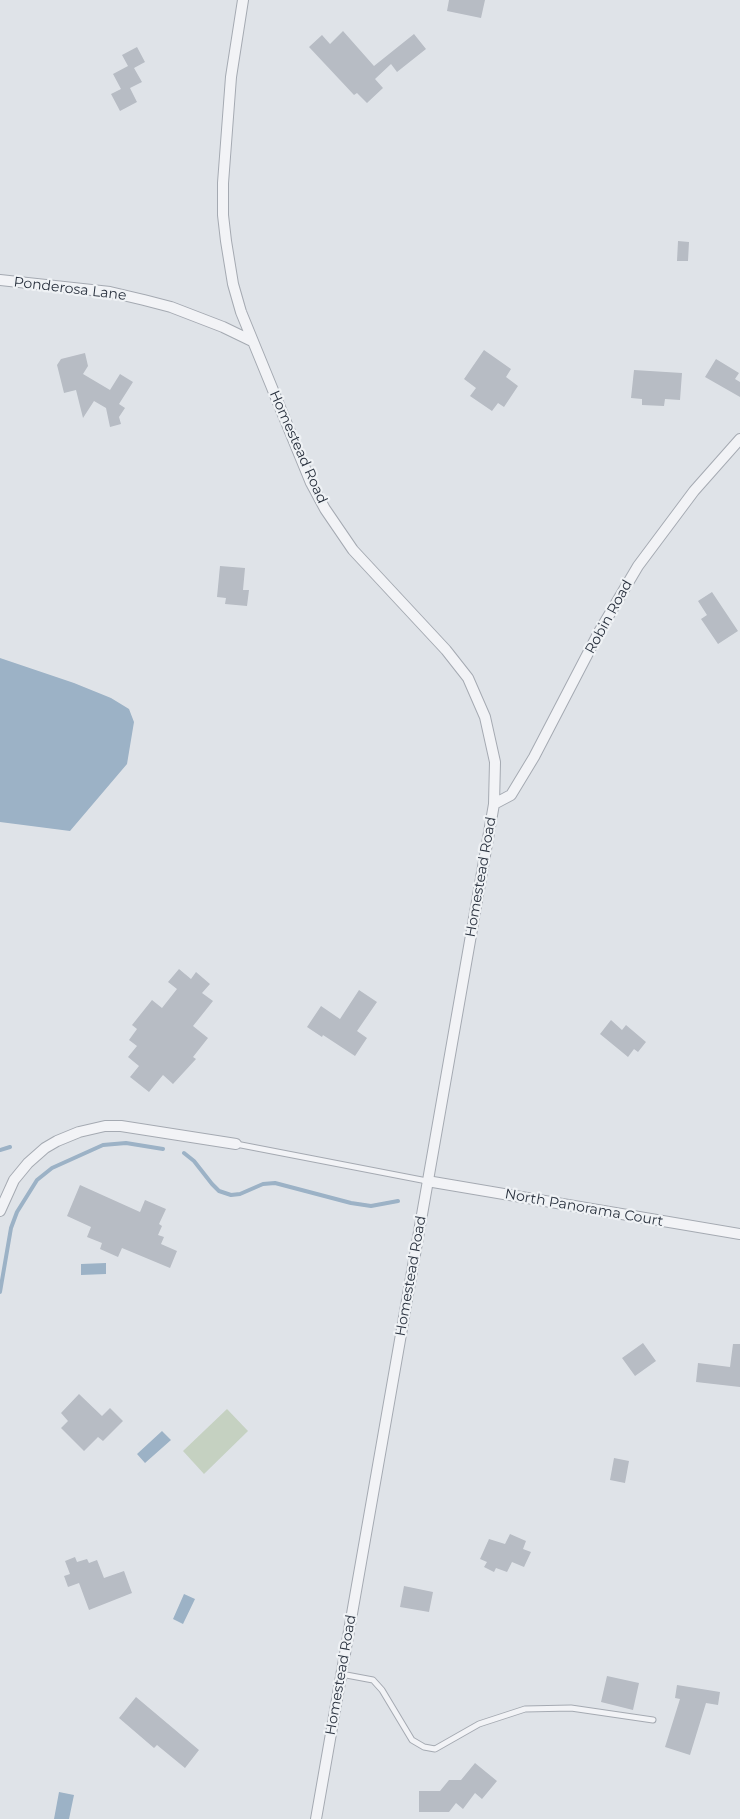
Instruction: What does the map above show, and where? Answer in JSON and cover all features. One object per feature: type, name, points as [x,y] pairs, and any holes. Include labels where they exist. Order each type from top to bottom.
[{"type":"street","name":"Homestead Road","points":[[243,0],[227,112],[223,215],[233,284],[241,312],[311,483],[330,517],[353,550],[446,650],[468,678],[485,717],[492,741],[494,762],[494,804],[316,1819]]},
{"type":"street","name":"Ponderosa Lane","points":[[0,280],[110,292],[171,307],[223,327],[252,341]]},
{"type":"street","name":"Robin Road","points":[[494,804],[511,795],[534,757],[599,632],[643,558],[694,491],[740,439]]},
{"type":"street","points":[[0,1211],[14,1180],[28,1163],[45,1148],[79,1132],[105,1126],[121,1126],[236,1144]]},
{"type":"street","name":"North Panorama Court","points":[[427,1181],[740,1234]]},
{"type":"lane","points":[[236,1144],[427,1181]]},
{"type":"lane","points":[[341,1674],[373,1680],[382,1690],[412,1740],[424,1748],[435,1749],[479,1724],[526,1709],[571,1708],[653,1720]]},
{"type":"green space","points":[[227,1409],[248,1431],[204,1474],[183,1451]]},
{"type":"water","points":[[0,658],[74,683],[111,698],[129,709],[134,722],[127,764],[70,831],[0,822]]},
{"type":"water","points":[[106,1263],[106,1274],[81,1275],[81,1264]]},
{"type":"water","points":[[162,1431],[171,1440],[145,1463],[137,1454]]},
{"type":"water","points":[[184,1594],[195,1599],[183,1624],[173,1619]]},
{"type":"water","points":[[59,1792],[74,1795],[69,1819],[54,1819]]},
{"type":"building","points":[[449,0],[485,0],[481,18],[447,11]]},
{"type":"building","points":[[343,31],[374,66],[414,34],[426,49],[397,72],[391,64],[375,79],[383,88],[367,103],[357,93],[354,95],[309,47],[322,35],[330,44]]},
{"type":"building","points":[[137,47],[145,62],[134,68],[142,82],[130,88],[137,102],[120,111],[111,94],[121,89],[113,74],[128,66],[122,55]]},
{"type":"building","points":[[678,241],[689,242],[688,261],[677,261]]},
{"type":"building","points":[[484,350],[511,369],[506,377],[518,386],[504,407],[498,403],[492,411],[470,396],[476,388],[464,379]]},
{"type":"building","points":[[85,353],[88,366],[83,374],[110,390],[120,374],[133,382],[119,404],[125,408],[119,417],[121,424],[110,427],[106,408],[94,401],[83,418],[76,390],[64,393],[57,365],[61,359]]},
{"type":"building","points":[[716,359],[739,373],[735,379],[740,382],[740,397],[705,377]]},
{"type":"building","points":[[634,370],[682,373],[680,400],[665,399],[664,406],[642,405],[642,399],[631,398]]},
{"type":"building","points":[[220,566],[245,568],[243,590],[249,590],[247,606],[225,604],[226,598],[217,597]]},
{"type":"building","points":[[712,592],[738,631],[718,644],[701,619],[707,615],[698,601]]},
{"type":"building","points":[[179,969],[191,979],[196,972],[210,984],[202,993],[213,1001],[193,1026],[208,1038],[193,1057],[196,1059],[173,1084],[163,1075],[149,1092],[130,1077],[139,1066],[128,1057],[137,1046],[129,1040],[137,1029],[132,1025],[152,1000],[162,1008],[177,989],[168,982]]},
{"type":"building","points":[[359,990],[377,1002],[357,1031],[367,1038],[355,1056],[307,1027],[321,1006],[340,1019]]},
{"type":"building","points":[[611,1020],[622,1030],[626,1025],[646,1042],[638,1052],[634,1049],[628,1057],[600,1034]]},
{"type":"building","points":[[80,1185],[140,1212],[145,1200],[166,1209],[159,1224],[162,1226],[158,1235],[164,1237],[161,1244],[177,1251],[170,1268],[122,1248],[118,1257],[100,1249],[102,1243],[87,1237],[91,1227],[67,1216]]},
{"type":"building","points":[[643,1343],[656,1361],[635,1376],[622,1358]]},
{"type":"building","points":[[733,1344],[740,1344],[740,1387],[696,1382],[698,1363],[730,1367]]},
{"type":"building","points":[[79,1394],[102,1416],[110,1408],[123,1421],[103,1441],[98,1437],[84,1451],[61,1428],[68,1421],[61,1413]]},
{"type":"building","points":[[614,1458],[629,1461],[625,1483],[610,1480]]},
{"type":"building","points":[[510,1534],[526,1541],[523,1549],[531,1552],[524,1567],[512,1562],[507,1572],[496,1568],[494,1572],[484,1567],[487,1562],[480,1559],[489,1539],[505,1544]]},
{"type":"building","points":[[75,1557],[77,1562],[87,1559],[89,1563],[97,1560],[104,1578],[124,1571],[132,1593],[89,1610],[79,1583],[68,1587],[64,1576],[70,1574],[65,1561]]},
{"type":"building","points":[[404,1586],[433,1592],[429,1612],[400,1607]]},
{"type":"building","points":[[607,1676],[639,1683],[633,1710],[601,1702]]},
{"type":"building","points":[[677,1685],[720,1692],[718,1705],[706,1703],[690,1755],[665,1747],[680,1699],[675,1698]]},
{"type":"building","points":[[136,1697],[199,1750],[185,1768],[157,1745],[154,1748],[119,1718]]},
{"type":"building","points":[[475,1763],[497,1781],[482,1799],[475,1793],[463,1809],[456,1803],[449,1812],[419,1812],[419,1791],[440,1791],[449,1780],[461,1780]]},
{"type":"waterway","points":[[0,1292],[11,1228],[17,1212],[37,1180],[52,1168],[103,1145],[126,1143],[163,1149]]},
{"type":"waterway","points":[[0,1150],[10,1147]]},
{"type":"waterway","points":[[184,1153],[194,1161],[219,1191],[231,1195],[240,1194],[263,1184],[275,1183],[351,1203],[371,1206],[398,1201]]}]
